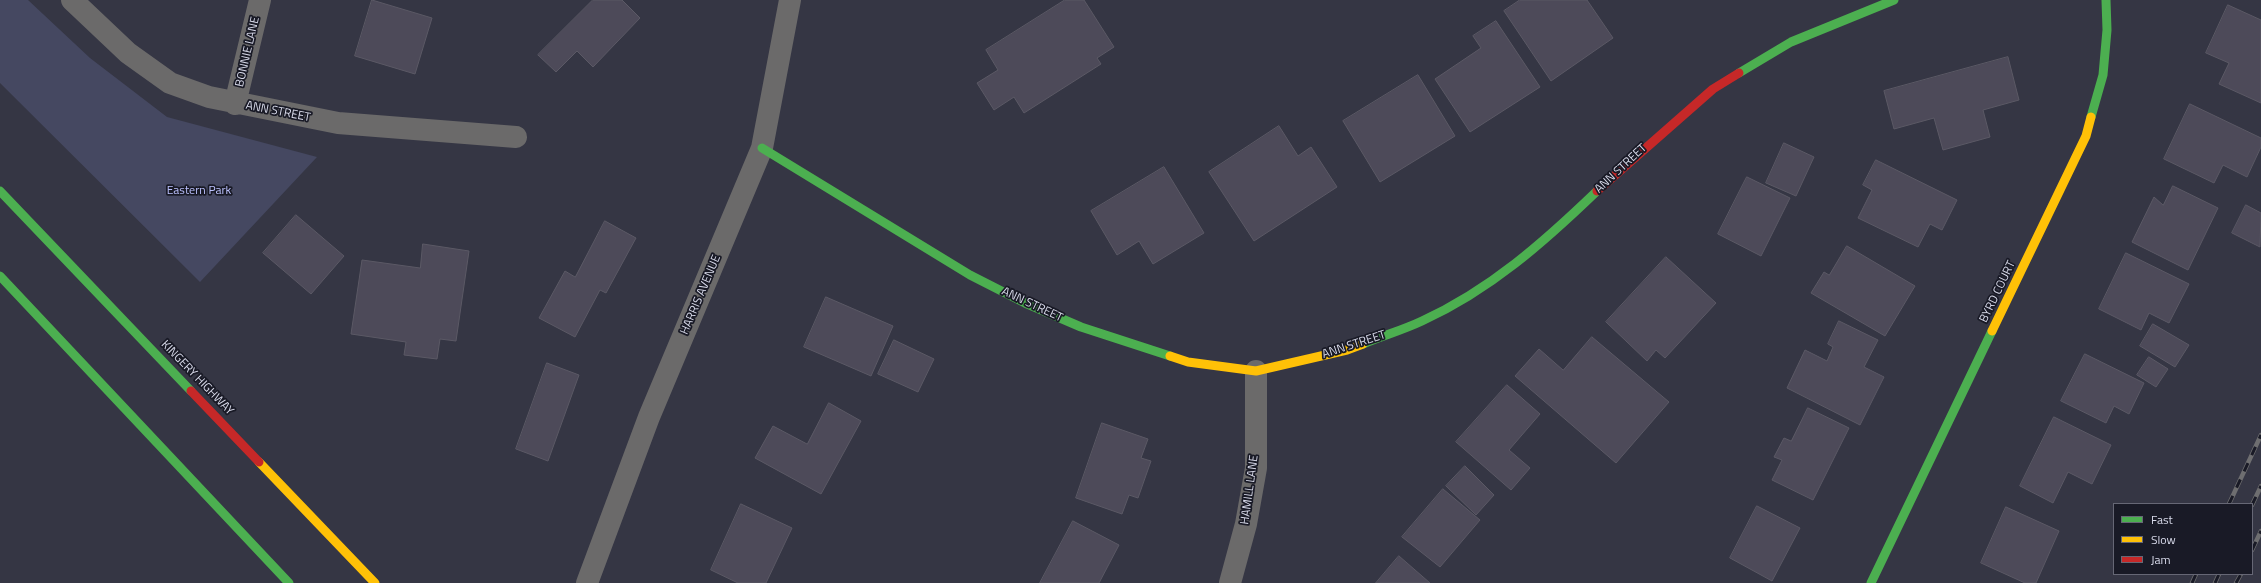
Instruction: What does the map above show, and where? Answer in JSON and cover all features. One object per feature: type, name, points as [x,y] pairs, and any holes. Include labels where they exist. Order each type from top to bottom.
[{"type":"main road","name":"ANN STREET","points":[[762,148],[970,275],[1025,303],[1081,327],[1188,362],[1256,371],[1347,350],[1422,321],[1465,298],[1509,269],[1541,244],[1642,149],[1713,88],[1791,42],[1894,0]]},
{"type":"main road","name":"BYRD COURT","points":[[1871,583],[2086,136],[2103,75],[2107,30],[2106,0]]},
{"type":"main road","name":"KINGERY HIGHWAY","points":[[0,191],[375,583]]},
{"type":"main road","points":[[0,276],[289,583]]},
{"type":"street","name":"ANN STREET","points":[[72,0],[128,52],[170,83],[209,97],[236,104],[338,123],[516,137]]},
{"type":"street","name":"BONNIE LANE","points":[[236,104],[260,0]]},
{"type":"street","name":"HARRIS AVENUE","points":[[587,583],[649,417],[762,148],[790,0]]},
{"type":"street","name":"HAMILL LANE","points":[[1230,583],[1246,524],[1256,468],[1256,371]]},
{"type":"green space","name":"Eastern Park","points":[[0,0],[28,0],[90,58],[167,117],[317,157],[200,282],[0,83]]},
{"type":"building","points":[[372,0],[432,18],[415,74],[355,56]]},
{"type":"building","points":[[593,0],[622,0],[640,18],[593,67],[577,51],[556,72],[538,55]]},
{"type":"building","points":[[1065,0],[1084,0],[1114,47],[1097,58],[1101,64],[1024,113],[1014,97],[994,110],[977,83],[998,70],[986,50]]},
{"type":"building","points":[[1520,0],[1587,0],[1613,38],[1551,81],[1504,11]]},
{"type":"building","points":[[2228,5],[2261,20],[2261,103],[2219,84],[2229,63],[2206,53]]},
{"type":"building","points":[[1496,21],[1540,87],[1470,132],[1435,79],[1481,48],[1473,36]]},
{"type":"building","points":[[2008,57],[2019,100],[1983,110],[1990,137],[1943,150],[1934,118],[1894,129],[1884,91]]},
{"type":"building","points":[[1418,75],[1455,136],[1380,182],[1343,121]]},
{"type":"building","points":[[2190,104],[2261,138],[2261,147],[2247,177],[2223,165],[2214,183],[2164,159]]},
{"type":"building","points":[[1279,126],[1298,156],[1311,147],[1337,187],[1254,241],[1209,172]]},
{"type":"building","points":[[1784,143],[1814,157],[1796,196],[1766,183]]},
{"type":"building","points":[[1876,160],[1957,200],[1942,230],[1930,224],[1918,247],[1858,218],[1872,190],[1863,185]]},
{"type":"building","points":[[1164,167],[1204,233],[1153,264],[1139,241],[1117,255],[1091,211]]},
{"type":"building","points":[[1747,177],[1790,198],[1761,256],[1718,234]]},
{"type":"building","points":[[2173,186],[2218,208],[2188,270],[2132,242],[2154,197],[2163,205]]},
{"type":"building","points":[[2246,205],[2261,213],[2260,247],[2232,233]]},
{"type":"building","points":[[296,215],[344,256],[311,294],[263,253]]},
{"type":"building","points":[[605,221],[636,238],[606,293],[600,290],[575,337],[539,318],[565,271],[575,277]]},
{"type":"building","points":[[423,244],[469,251],[456,341],[440,339],[437,359],[404,355],[406,342],[351,334],[362,260],[420,268]]},
{"type":"building","points":[[1847,246],[1915,286],[1885,336],[1811,293],[1824,272],[1829,275]]},
{"type":"building","points":[[2126,253],[2189,284],[2169,323],[2149,313],[2141,330],[2099,309]]},
{"type":"building","points":[[1666,257],[1716,303],[1665,358],[1656,350],[1647,361],[1606,322]]},
{"type":"building","points":[[826,297],[893,326],[871,376],[804,347]]},
{"type":"building","points":[[1839,321],[1878,340],[1864,367],[1884,377],[1860,425],[1787,388],[1805,350],[1827,361],[1833,347],[1828,344]]},
{"type":"building","points":[[2153,324],[2189,345],[2175,367],[2140,346]]},
{"type":"building","points":[[1592,337],[1669,402],[1616,463],[1515,376],[1539,349],[1563,370]]},
{"type":"building","points":[[894,340],[934,359],[918,392],[878,374]]},
{"type":"building","points":[[2085,354],[2144,383],[2129,414],[2114,406],[2106,423],[2061,401]]},
{"type":"building","points":[[2149,357],[2168,369],[2156,387],[2137,375]]},
{"type":"building","points":[[547,363],[579,375],[548,461],[516,449]]},
{"type":"building","points":[[1507,385],[1540,414],[1509,450],[1530,468],[1511,490],[1456,442]]},
{"type":"building","points":[[829,403],[861,421],[821,494],[755,458],[773,426],[807,444]]},
{"type":"building","points":[[1808,408],[1849,428],[1813,500],[1772,480],[1782,460],[1774,457],[1784,438],[1791,441]]},
{"type":"building","points":[[2054,417],[2111,445],[2092,484],[2068,472],[2053,503],[2020,486]]},
{"type":"building","points":[[1102,423],[1148,439],[1141,458],[1151,461],[1138,498],[1129,495],[1122,514],[1076,498]]},
{"type":"building","points":[[1465,466],[1494,495],[1476,515],[1446,486]]},
{"type":"building","points":[[1443,489],[1480,520],[1440,567],[1402,537]]},
{"type":"building","points":[[741,504],[792,528],[766,583],[738,583],[711,570]]},
{"type":"building","points":[[1757,506],[1800,528],[1772,581],[1730,558]]},
{"type":"building","points":[[2006,507],[2059,531],[2036,583],[2025,583],[1981,563]]},
{"type":"building","points":[[1073,521],[1119,545],[1099,583],[1040,583]]},
{"type":"building","points":[[1399,556],[1430,583],[1376,583]]},
{"type":"railway","points":[[2229,503],[2261,435]]},
{"type":"railway","points":[[2253,503],[2261,486]]},
{"type":"railway","points":[[2253,548],[2261,531]]},
{"type":"railway","points":[[2192,583],[2196,575]]},
{"type":"railway","points":[[2215,583],[2219,575]]},
{"type":"railway","points":[[2236,583],[2240,575]]},
{"type":"traffic: fast","points":[[1739,73],[1791,42],[1894,0]]},
{"type":"traffic: fast","points":[[2091,117],[2103,75],[2107,30],[2106,0]]},
{"type":"traffic: fast","points":[[762,148],[970,275],[1025,303],[1081,327],[1170,356]]},
{"type":"traffic: fast","points":[[0,191],[191,391]]},
{"type":"traffic: fast","points":[[1363,344],[1422,321],[1471,295],[1515,264],[1597,191]]},
{"type":"traffic: fast","points":[[0,276],[289,583]]},
{"type":"traffic: fast","points":[[1871,583],[1992,331]]},
{"type":"traffic: slow","points":[[1992,331],[2086,136],[2091,117]]},
{"type":"traffic: slow","points":[[1170,356],[1188,362],[1256,371],[1347,350],[1363,344]]},
{"type":"traffic: slow","points":[[259,462],[375,583]]},
{"type":"traffic: jam","points":[[1597,191],[1713,89],[1739,73]]},
{"type":"traffic: jam","points":[[191,391],[259,462]]}]
